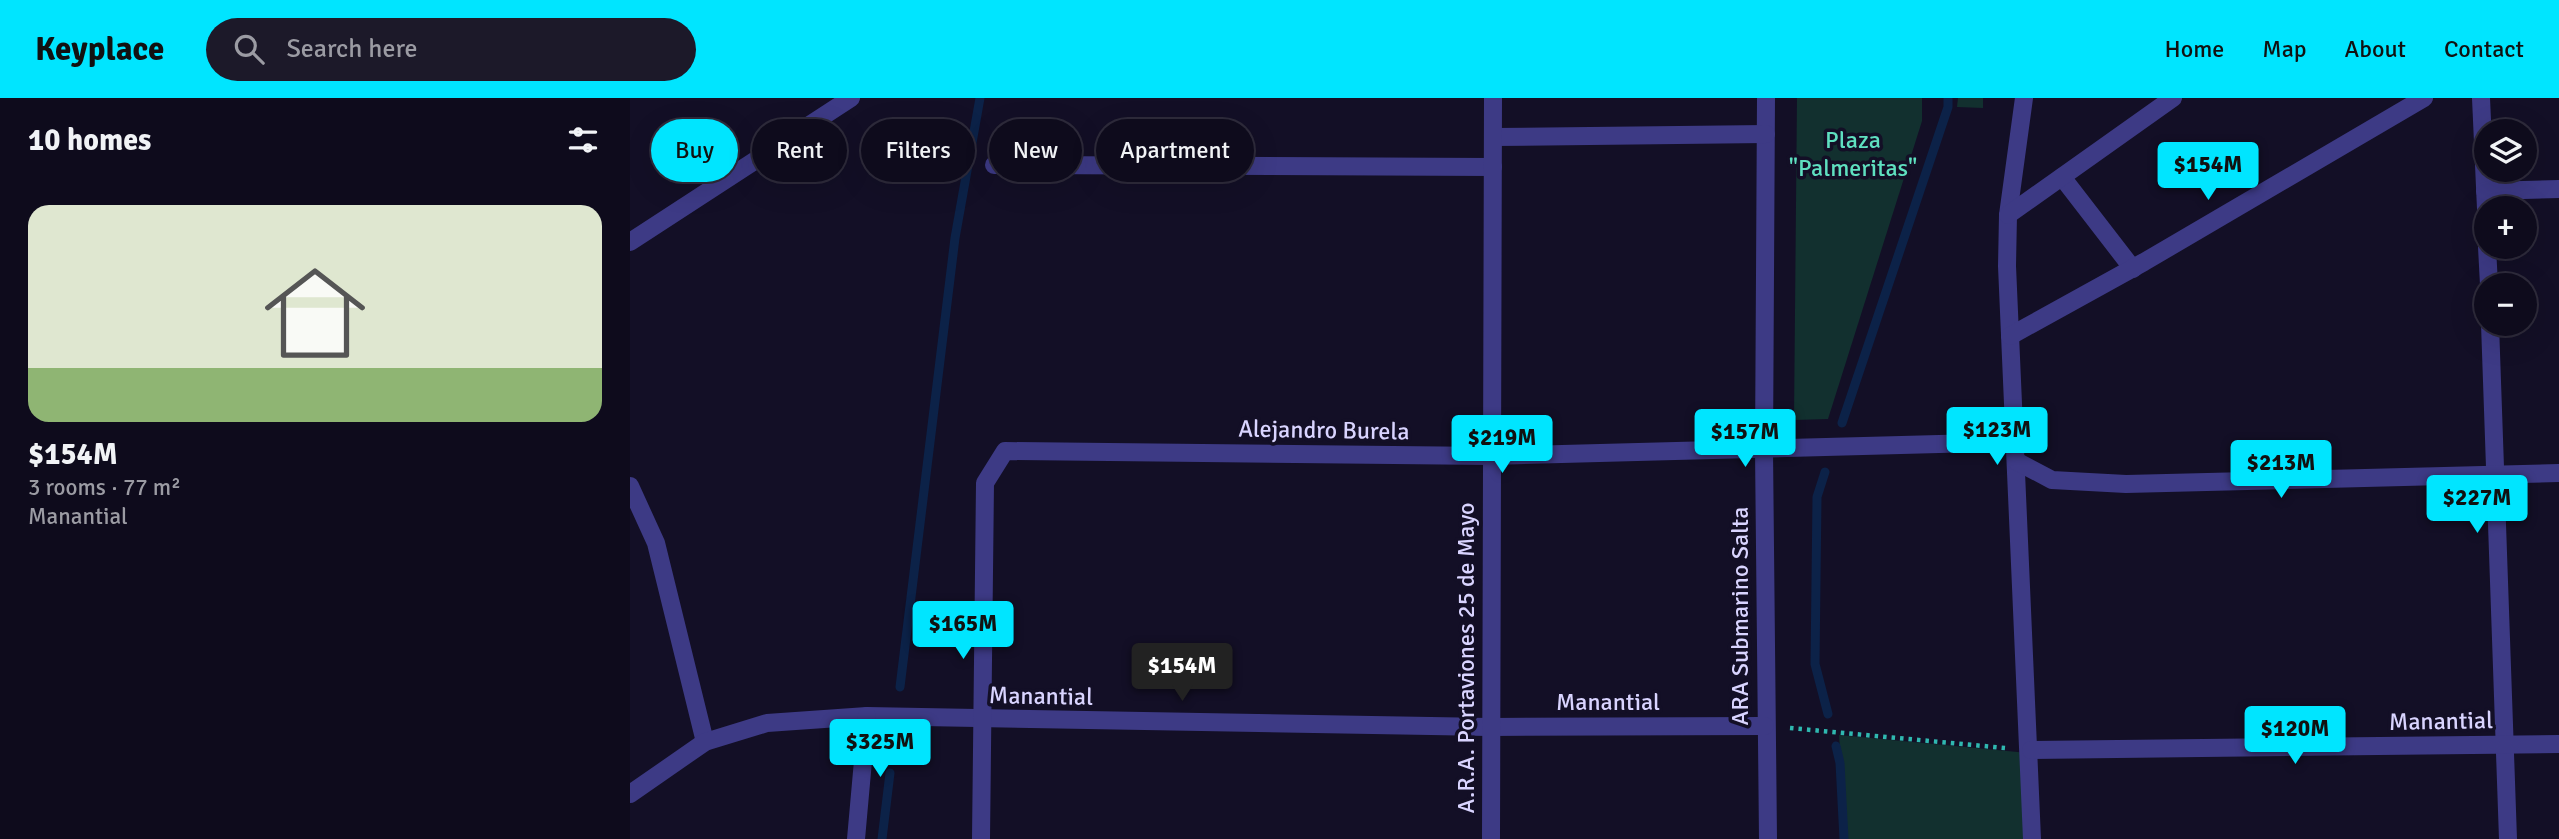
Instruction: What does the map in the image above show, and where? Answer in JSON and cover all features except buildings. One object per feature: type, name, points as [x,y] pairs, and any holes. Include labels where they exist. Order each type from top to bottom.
[{"type":"street","points":[[630,242],[851,98]]},
{"type":"street","name":"A.R.A. Portaviones 25 de Mayo","points":[[1491,839],[1489,727],[1493,98]]},
{"type":"street","name":"ARA Submarino Salta","points":[[1766,98],[1764,450],[1768,839]]},
{"type":"street","points":[[2024,98],[2008,215],[2010,336],[2031,750],[2032,839]]},
{"type":"street","points":[[2008,215],[2173,98]]},
{"type":"street","points":[[2010,336],[2133,269],[2424,98]]},
{"type":"street","points":[[2481,98],[2486,196]]},
{"type":"street","points":[[1493,137],[1766,134]]},
{"type":"street","points":[[1082,165],[1493,167]]},
{"type":"street","points":[[2062,177],[2133,269]]},
{"type":"street","points":[[2486,191],[2559,189]]},
{"type":"street","points":[[2490,336],[2508,839]]},
{"type":"street","name":"Alejandro Burela","points":[[982,720],[985,483],[1005,451],[1491,456],[2015,442]]},
{"type":"street","points":[[2016,461],[2052,480],[2126,484],[2495,477],[2559,473]]},
{"type":"street","points":[[633,497],[656,543],[705,742]]},
{"type":"street","points":[[856,839],[867,716]]},
{"type":"street","name":"Manantial","points":[[630,794],[705,742],[767,723],[867,716],[1489,727],[1765,726]]},
{"type":"street","points":[[981,839],[982,720]]},
{"type":"street","name":"Manantial","points":[[2031,750],[2559,744]]},
{"type":"path","points":[[1765,726],[2031,750]]},
{"type":"green space","name":"Plaza \"Palmeritas\"","points":[[1797,98],[1922,98],[1922,121],[1828,419],[1794,420]]},
{"type":"green space","points":[[1958,98],[1983,98],[1983,108],[1957,107]]},
{"type":"green space","points":[[1839,735],[2028,753],[2030,839],[1846,839]]},
{"type":"waterway","points":[[900,687],[955,238],[980,98]]},
{"type":"waterway","points":[[1842,423],[1948,107],[1948,98]]},
{"type":"waterway","points":[[1825,472],[1817,497],[1815,664],[1828,714]]},
{"type":"waterway","points":[[1836,746],[1840,763],[1844,839]]},
{"type":"waterway","points":[[882,839],[890,773]]}]
